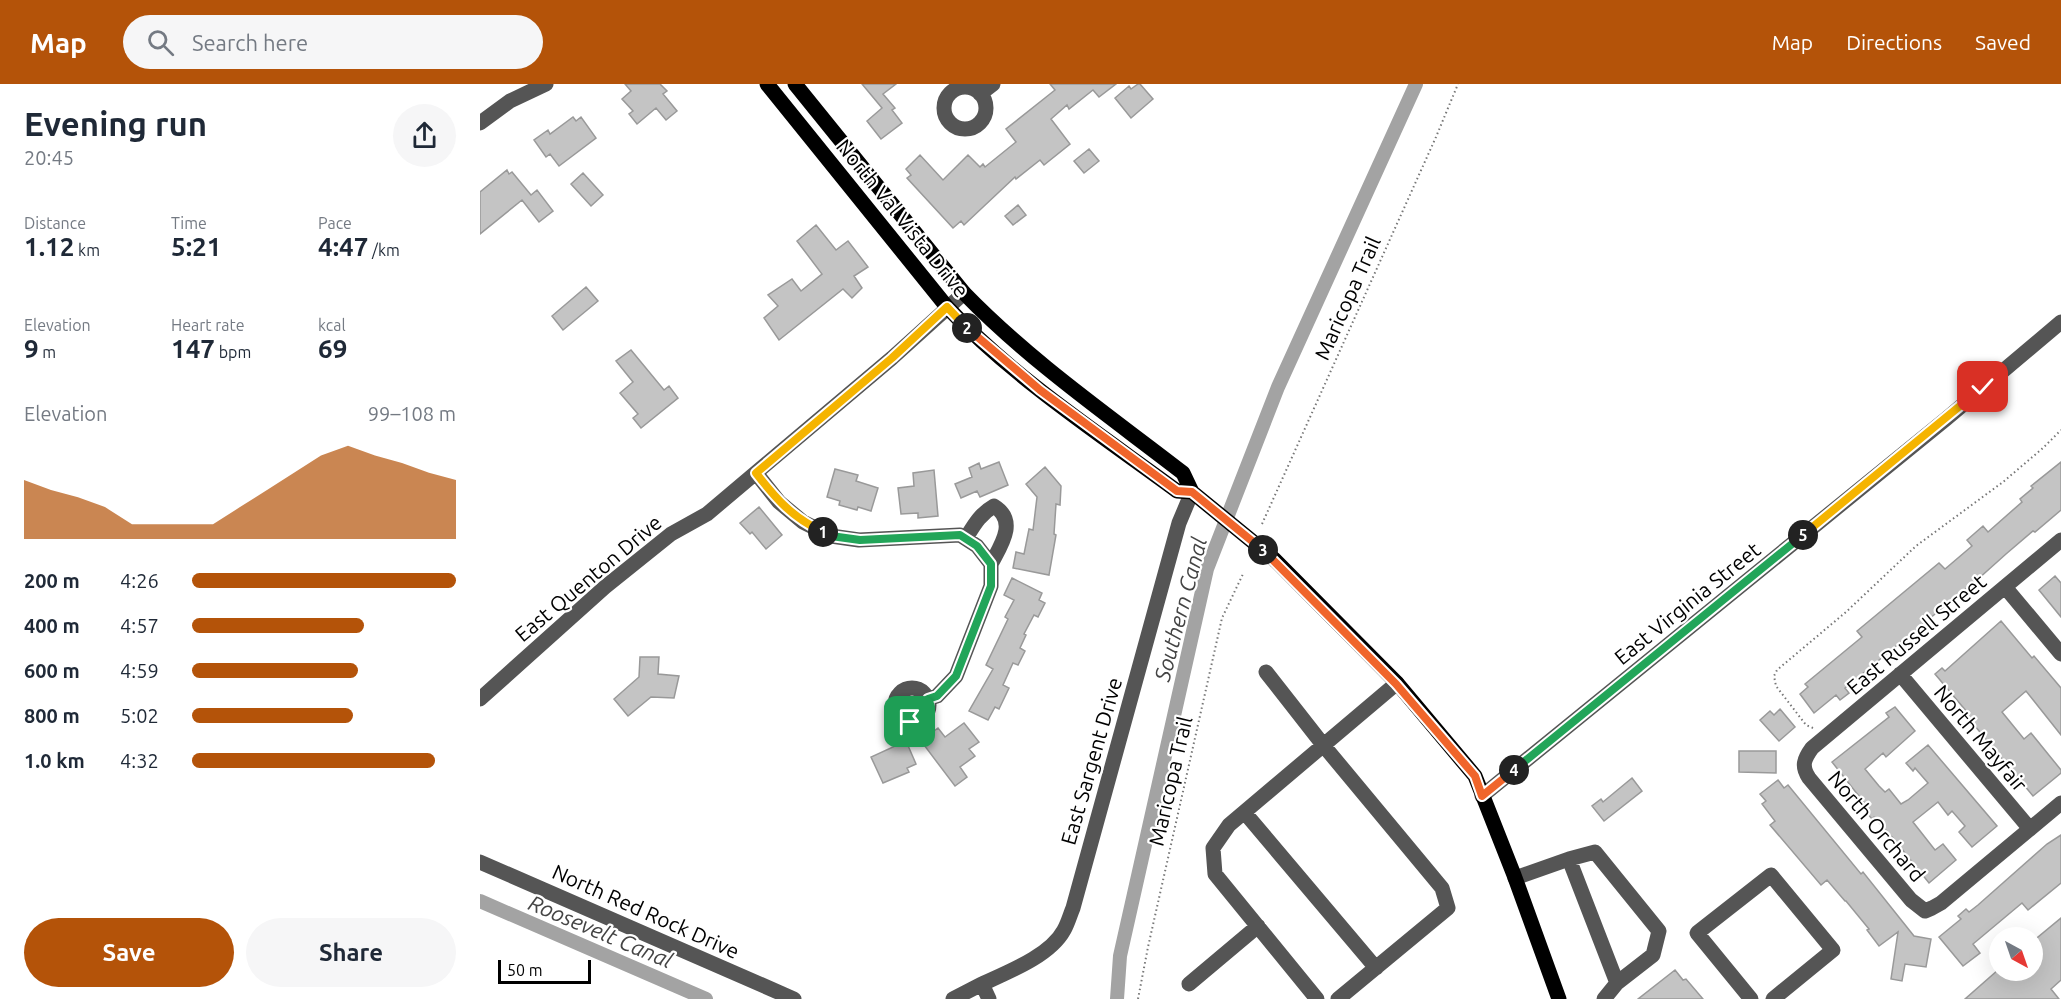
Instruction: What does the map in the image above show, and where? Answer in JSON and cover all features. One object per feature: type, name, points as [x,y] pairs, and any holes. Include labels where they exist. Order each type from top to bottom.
[{"type":"main road","name":"North Val Vista Drive","points":[[767,84],[947,307],[967,328],[1040,390],[1177,491],[1192,492]]},
{"type":"main road","name":"North Val Vista Drive","points":[[795,84],[964,293],[1029,355],[1183,473],[1192,492],[1274,559],[1396,684],[1475,776],[1559,999]]},
{"type":"street","points":[[480,123],[510,102],[546,84]]},
{"type":"street","points":[[971,89],[993,84]]},
{"type":"street","name":"East Quenton Drive","points":[[480,699],[605,587],[671,534],[707,514],[892,358],[964,293]]},
{"type":"street","name":"East Virginia Street","points":[[1482,796],[1946,419],[2061,322]]},
{"type":"street","points":[[756,473],[779,502],[803,522],[831,536],[860,540],[960,535],[977,546],[991,564]]},
{"type":"street","name":"East Sargent Drive","points":[[981,984],[1018,968],[1050,946],[1064,931],[1073,908],[1179,523],[1192,492]]},
{"type":"street","points":[[928,699],[937,696],[956,676],[991,586],[991,564],[1003,543],[1006,516],[994,506],[977,520],[966,538]]},
{"type":"street","name":"East Russell Street","points":[[1803,763],[1812,748],[1822,739],[2061,540]]},
{"type":"street","points":[[2005,587],[2061,654]]},
{"type":"street","points":[[1266,672],[1442,888],[1448,908],[1338,999]]},
{"type":"street","name":"North Mayfair","points":[[1900,674],[2030,829]]},
{"type":"street","points":[[1317,999],[1215,874],[1213,848],[1229,825],[1396,684]]},
{"type":"street","name":"North Orchard","points":[[1803,763],[1804,771],[1809,778],[1911,900],[1924,911],[1941,903],[2030,829]]},
{"type":"street","points":[[2030,829],[2061,803]]},
{"type":"street","points":[[1245,813],[1376,968]]},
{"type":"street","points":[[1515,878],[1594,852],[1659,931],[1653,955],[1617,982],[1604,999]]},
{"type":"street","points":[[1569,859],[1617,982]]},
{"type":"street","name":"North Red Rock Drive","points":[[480,861],[794,999]]},
{"type":"street","points":[[1751,999],[1697,933],[1771,875],[1833,950],[1773,999]]},
{"type":"street","points":[[1189,984],[1258,926]]},
{"type":"street","points":[[952,999],[981,984],[989,999]]},
{"type":"path","name":"Maricopa Trail","points":[[1262,524],[1458,84]]},
{"type":"path","points":[[1822,739],[1812,726],[1806,725],[1776,686],[1774,676],[1777,670],[1846,612],[1916,546],[2003,482],[2061,430]]},
{"type":"path","name":"Maricopa Trail","points":[[1138,999],[1222,618],[1243,574]]},
{"type":"building","points":[[625,84],[660,84],[667,91],[663,94],[677,111],[666,120],[656,108],[637,124],[629,114],[633,111],[622,99],[631,91]]},
{"type":"building","points":[[862,84],[896,84],[883,94],[895,108],[892,110],[902,123],[881,139],[867,121],[882,108]]},
{"type":"building","points":[[1050,84],[1116,84],[1099,97],[1093,90],[1069,109],[1067,105],[1051,119],[1070,144],[1044,165],[1040,160],[1016,179],[1015,177],[964,225],[961,221],[953,228],[907,178],[911,175],[906,169],[920,155],[943,180],[968,155],[980,167],[983,164],[985,167],[1016,142],[1006,129],[1055,90]]},
{"type":"building","points":[[1138,84],[1153,99],[1131,118],[1115,98],[1129,86],[1131,89]]},
{"type":"building","points":[[573,117],[576,121],[581,117],[596,138],[559,166],[550,154],[546,157],[534,140],[548,130],[550,134]]},
{"type":"building","points":[[1089,149],[1099,161],[1084,173],[1074,161]]},
{"type":"building","points":[[507,170],[509,174],[512,172],[531,195],[537,190],[553,211],[539,222],[522,200],[480,234],[480,192]]},
{"type":"building","points":[[583,173],[603,195],[591,206],[571,184]]},
{"type":"building","points":[[1018,205],[1026,215],[1013,225],[1005,216]]},
{"type":"building","points":[[816,225],[836,250],[848,241],[868,267],[854,276],[862,288],[852,298],[843,289],[779,340],[764,318],[778,306],[768,295],[792,279],[801,291],[822,274],[797,241]]},
{"type":"building","points":[[586,287],[598,301],[563,330],[552,316]]},
{"type":"building","points":[[631,350],[664,390],[669,386],[678,398],[641,428],[633,418],[638,414],[620,393],[633,382],[616,361]]},
{"type":"building","points":[[999,462],[1008,485],[980,497],[977,491],[961,498],[955,484],[972,477],[969,468],[979,463],[981,469]]},
{"type":"building","points":[[2061,462],[2061,510],[1977,580],[1980,583],[1971,590],[1968,587],[1845,688],[1849,693],[1840,700],[1836,695],[1814,713],[1800,694],[1808,687],[1805,684],[1862,637],[1857,631],[1939,563],[1945,569],[1972,546],[1967,540],[1983,526],[1988,532],[2022,502],[2020,499],[2033,488],[2031,486]]},
{"type":"building","points":[[1045,467],[1061,486],[1060,505],[1056,504],[1054,534],[1056,535],[1049,575],[1013,568],[1016,552],[1024,554],[1029,529],[1033,530],[1037,497],[1026,484]]},
{"type":"building","points":[[835,469],[858,475],[856,481],[878,488],[871,511],[839,505],[840,501],[827,497]]},
{"type":"building","points":[[934,470],[938,516],[918,518],[918,513],[901,514],[898,488],[914,486],[913,473]]},
{"type":"building","points":[[759,507],[782,535],[766,549],[752,532],[750,534],[740,523]]},
{"type":"building","points":[[2055,576],[2061,583],[2061,617],[2039,590]]},
{"type":"building","points":[[1012,578],[1042,593],[1039,600],[1045,603],[1038,617],[1034,615],[1024,634],[1026,635],[1020,648],[1025,651],[1018,665],[1013,663],[1003,685],[1009,688],[999,709],[995,707],[988,720],[969,711],[993,669],[986,665],[1008,619],[1005,617],[1014,600],[1004,595]]},
{"type":"building","points":[[2001,621],[2061,688],[2061,735],[2026,691],[2002,712],[2024,739],[2031,733],[2061,770],[2061,773],[2033,796],[1935,674],[1942,668],[1945,671]]},
{"type":"building","points":[[640,657],[659,657],[658,674],[679,676],[674,698],[651,697],[628,716],[614,699],[639,677]]},
{"type":"building","points":[[1895,707],[1915,731],[1886,757],[1883,753],[1865,769],[1879,786],[1885,792],[1889,789],[1901,804],[1908,800],[1928,783],[1915,768],[1913,771],[1906,763],[1928,745],[1997,826],[1972,847],[1959,832],[1965,826],[1952,811],[1948,815],[1938,802],[1913,822],[1935,850],[1943,844],[1956,860],[1929,883],[1893,838],[1874,817],[1872,819],[1866,812],[1869,809],[1832,762],[1889,717],[1886,713]]},
{"type":"building","points":[[1780,709],[1795,727],[1779,741],[1760,720],[1770,711],[1774,715]]},
{"type":"building","points":[[964,723],[979,742],[969,749],[975,756],[960,767],[967,777],[955,786],[921,741],[938,728],[945,737]]},
{"type":"building","points":[[906,741],[916,764],[907,768],[909,772],[883,783],[871,757]]},
{"type":"building","points":[[1739,751],[1776,751],[1776,773],[1739,772]]},
{"type":"building","points":[[1632,778],[1642,791],[1604,821],[1592,806],[1601,799],[1603,802]]},
{"type":"building","points":[[1778,780],[1784,788],[1788,785],[1861,874],[1863,872],[1914,936],[1931,939],[1926,967],[1905,964],[1902,981],[1891,979],[1898,932],[1879,946],[1867,930],[1869,929],[1846,901],[1827,880],[1821,885],[1770,825],[1775,821],[1762,804],[1766,801],[1760,794]]},
{"type":"building","points":[[2061,835],[2061,883],[2028,910],[2022,903],[1993,927],[1989,927],[1989,931],[1973,944],[1980,953],[1963,966],[1939,937],[1961,919],[1958,916],[1966,909],[1969,912],[1978,905],[2047,844]]},
{"type":"building","points":[[2061,918],[2061,980],[2051,989],[2059,999],[1965,999],[1989,978],[1989,981],[2043,981],[2043,933]]},
{"type":"building","points":[[1675,970],[1703,999],[1638,999]]},
{"type":"waterway","name":"Southern Canal","points":[[1117,999],[1120,956],[1207,569],[1278,387],[1416,84]]},
{"type":"waterway","name":"Roosevelt Canal","points":[[480,901],[706,999]]},
{"type":"route","points":[[910,722],[925,717],[928,712],[928,699],[937,696],[956,676],[991,586],[991,564],[977,546],[960,535],[860,540],[831,536],[803,522],[779,502],[756,473],[892,358],[947,307],[1005,362],[1040,390],[1177,491],[1192,492],[1274,559],[1396,684],[1475,776],[1482,796],[1983,387]]}]
